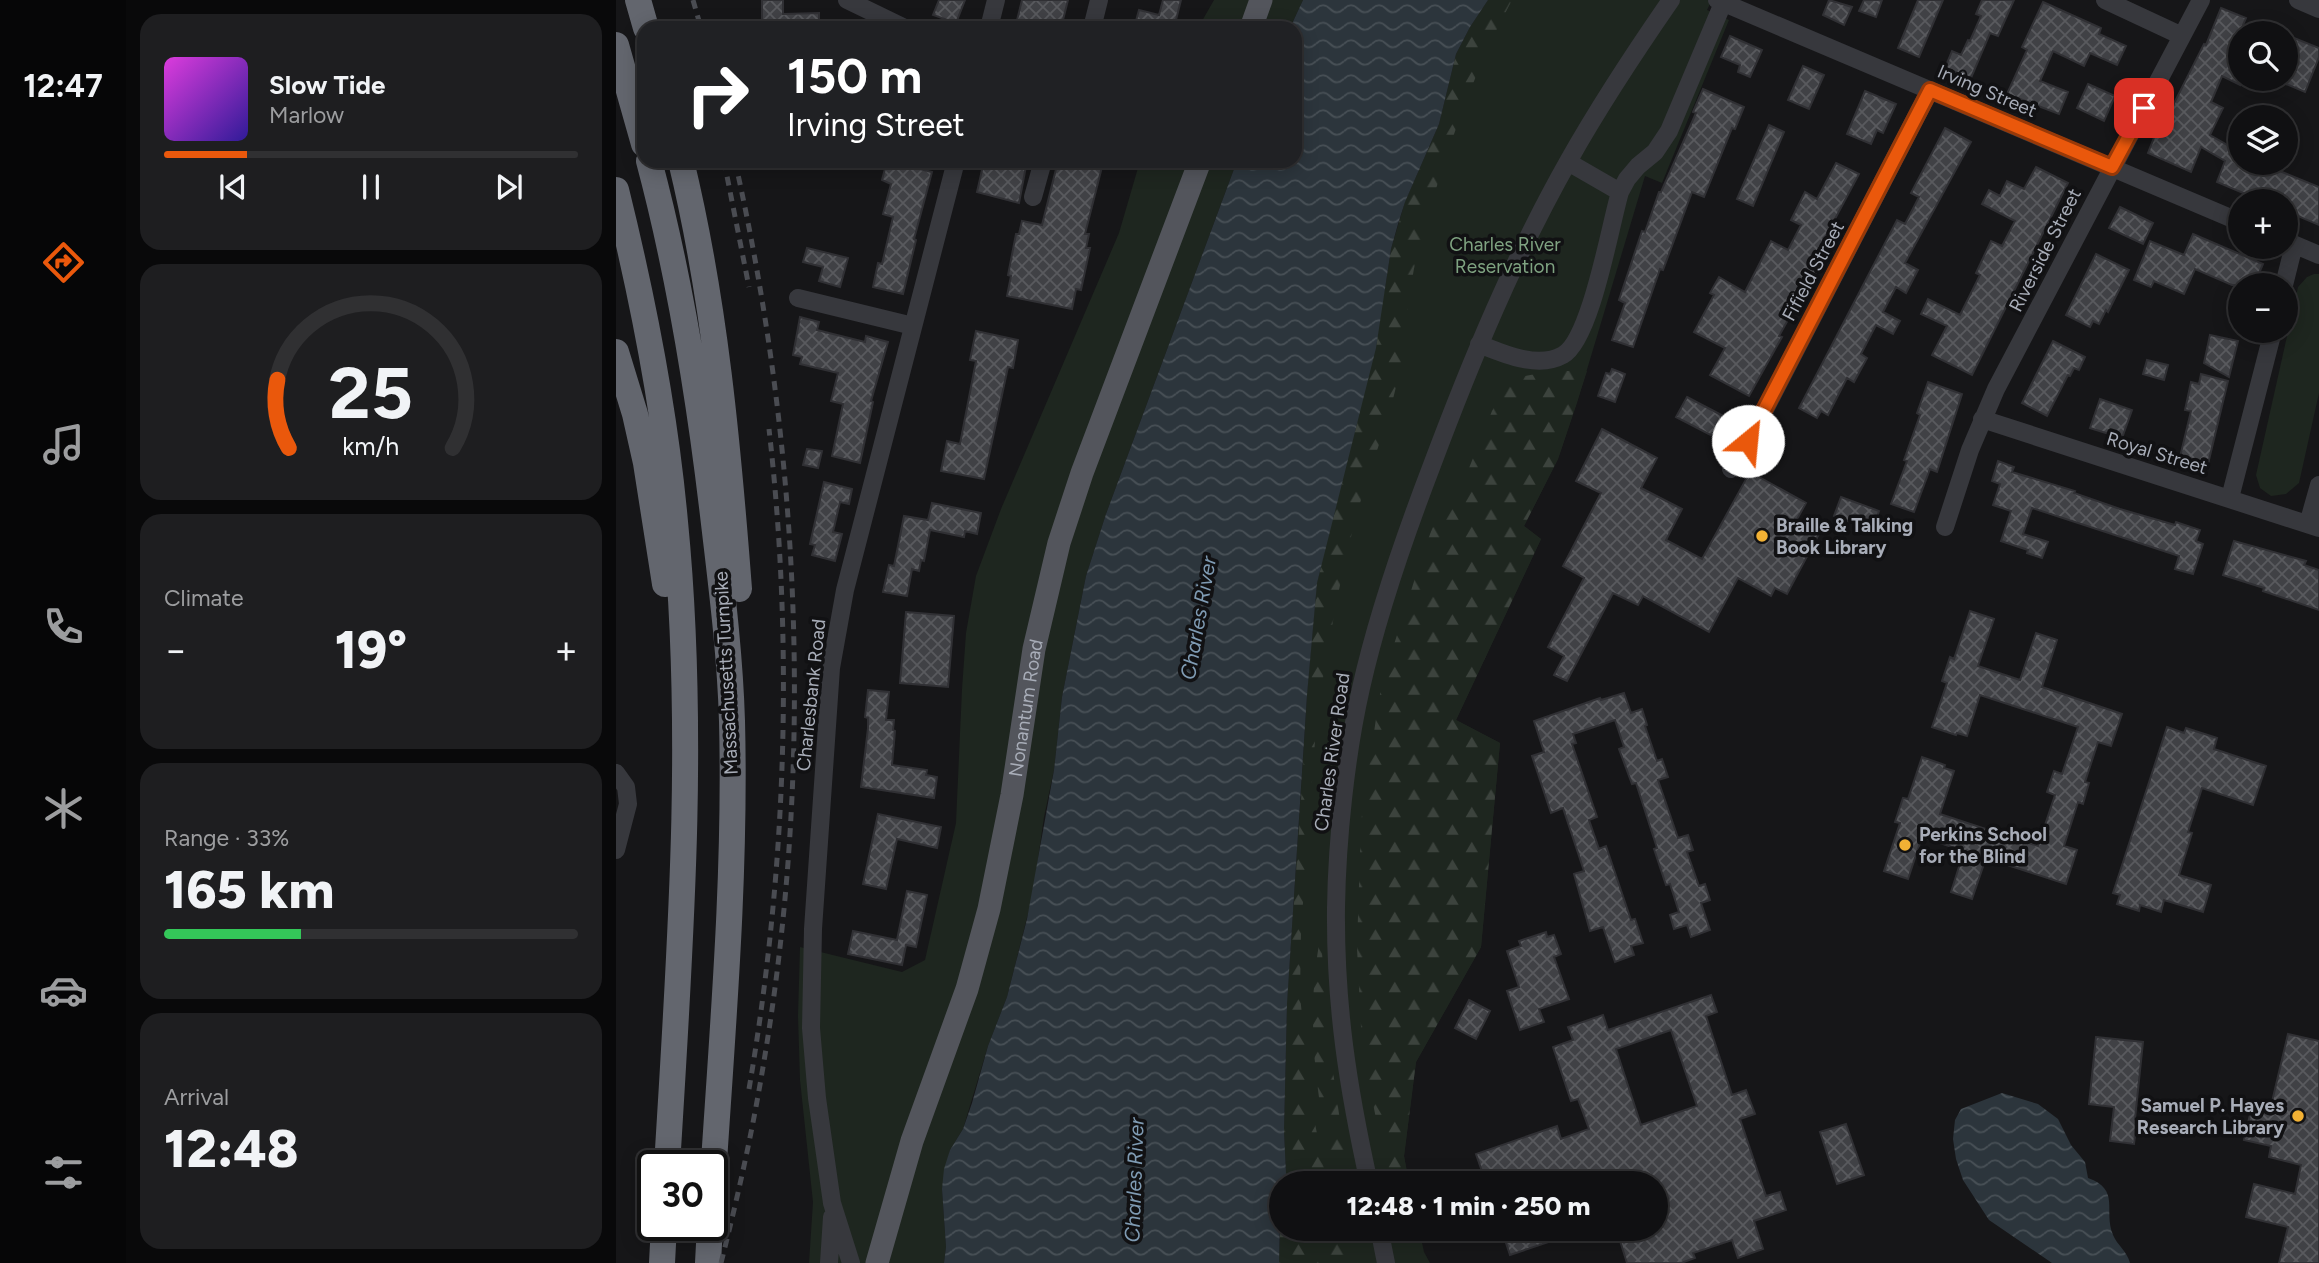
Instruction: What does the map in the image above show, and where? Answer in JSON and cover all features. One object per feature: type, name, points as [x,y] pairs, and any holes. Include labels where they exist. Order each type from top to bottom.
[{"type":"highway","points":[[638,0],[644,21]]},
{"type":"highway","points":[[616,46],[637,120]]},
{"type":"highway","name":"Massachusetts Turnpike","points":[[651,168],[674,268],[702,428],[718,558],[732,720],[730,894],[715,1150]]},
{"type":"highway","points":[[682,168],[711,306],[734,518],[740,608],[732,720]]},
{"type":"highway","points":[[616,190],[641,297],[666,447],[678,555],[684,685],[684,882],[668,1150]]},
{"type":"highway","points":[[616,352],[635,414],[646,463],[661,564],[684,685]]},
{"type":"highway","points":[[662,1263],[663,1241]]},
{"type":"highway","points":[[708,1263],[709,1241]]},
{"type":"main road","points":[[1254,21],[1261,0]]},
{"type":"main road","name":"Nonantum Road","points":[[877,1263],[912,1141],[967,989],[989,909],[1012,795],[1034,649],[1059,543],[1082,473],[1197,168]]},
{"type":"street","points":[[848,0],[891,21]]},
{"type":"street","points":[[991,21],[996,0]]},
{"type":"street","points":[[1093,21],[1099,0]]},
{"type":"street","name":"Charles River Road","points":[[1366,1171],[1350,1098],[1340,1026],[1338,869],[1351,745],[1368,658],[1397,563],[1479,344],[1534,225],[1568,162],[1602,103],[1671,0]]},
{"type":"street","points":[[2105,0],[2182,36]]},
{"type":"street","name":"Riverside Street","points":[[1945,527],[1982,419],[2201,0]]},
{"type":"street","points":[[2298,0],[2319,9]]},
{"type":"street","points":[[1479,344],[1507,355],[1548,360],[1565,354],[1578,338],[1587,315],[1620,192],[1627,179],[1655,152],[1669,131],[1720,1]]},
{"type":"street","name":"Irving Street","points":[[1720,1],[2228,217]]},
{"type":"street","name":"Fifield Street","points":[[1731,469],[1762,415],[1930,90]]},
{"type":"street","points":[[1568,162],[1620,192]]},
{"type":"street","name":"Charlesbank Road","points":[[851,1263],[832,1203],[816,1086],[811,994],[831,668],[845,590],[954,168]]},
{"type":"street","points":[[1033,197],[1041,168]]},
{"type":"street","points":[[2298,246],[2319,255]]},
{"type":"street","points":[[798,298],[913,326]]},
{"type":"street","points":[[2230,498],[2270,343]]},
{"type":"street","name":"Royal Street","points":[[1982,419],[2313,526]]},
{"type":"street","points":[[2313,526],[2319,485]]},
{"type":"street","points":[[616,773],[626,787],[628,804],[616,850]]},
{"type":"street","name":"Charlesbank Road","points":[[829,1263],[832,1203]]},
{"type":"street","points":[[1382,1241],[1386,1263]]},
{"type":"green space","points":[[1214,0],[1303,0],[1293,21],[1202,21]]},
{"type":"green space","name":"Charles River Reservation","points":[[1488,0],[1712,0],[1707,10],[1729,20],[1662,183],[1645,176],[1558,459],[1524,526],[1541,539],[1456,720],[1500,743],[1481,947],[1416,1062],[1404,1156],[1407,1171],[1294,1171],[1287,1004],[1317,583],[1405,202],[1431,146]]},
{"type":"green space","points":[[1488,0],[1512,0],[1470,90],[1428,215],[1415,264],[1397,383],[1349,546],[1320,696],[1307,695],[1317,583],[1376,348],[1391,249],[1405,202],[1439,124],[1456,54]]},
{"type":"green space","points":[[1138,168],[1234,168],[1106,514],[1086,576],[1062,697],[1054,770],[1033,894],[1007,997],[988,1046],[963,1129],[950,1150],[942,1189],[946,1247],[944,1263],[809,1263],[813,1202],[800,1080],[800,947],[902,972],[925,960],[956,823],[966,633],[976,576],[1001,509],[1119,233]]},
{"type":"green space","points":[[2319,274],[2319,393],[2299,483],[2286,494],[2271,496],[2260,488],[2256,475],[2285,343],[2298,343],[2298,287],[2307,277]]},
{"type":"green space","points":[[1552,371],[1587,371],[1558,459],[1524,526],[1541,539],[1456,720],[1500,743],[1481,947],[1416,1062],[1404,1156],[1407,1171],[1386,1171],[1362,1047],[1357,948],[1361,822],[1379,698],[1423,553],[1442,502],[1454,493],[1467,473],[1492,411],[1506,387],[1525,376]]},
{"type":"green space","points":[[1307,714],[1317,714],[1301,930],[1300,995],[1310,1099],[1325,1171],[1286,1171],[1284,1131],[1287,1004]]},
{"type":"green space","points":[[1319,944],[1322,952],[1327,1029],[1351,1171],[1333,1171],[1323,1124],[1313,1034]]},
{"type":"green space","points":[[1280,1241],[1422,1241],[1430,1263],[1279,1263]]},
{"type":"green space","points":[[1280,1241],[1342,1241],[1348,1263],[1279,1263]]},
{"type":"green space","points":[[1351,1241],[1366,1241],[1371,1263],[1358,1263]]},
{"type":"water","name":"Charles River","points":[[1303,0],[1488,0],[1456,54],[1439,124],[1398,224],[1391,249],[1376,348],[1317,583],[1287,1004],[1284,1131],[1286,1171],[1269,1171],[1269,1241],[1280,1241],[1279,1263],[944,1263],[944,1169],[972,1103],[988,1046],[1007,997],[1027,919],[1054,770],[1062,697],[1086,576],[1106,514],[1234,168],[1302,168],[1302,21],[1293,21]]},
{"type":"water","points":[[2002,1093],[2038,1104],[2058,1119],[2071,1145],[2085,1162],[2088,1178],[2104,1188],[2108,1195],[2110,1226],[2130,1263],[2052,1263],[1989,1220],[1963,1180],[1953,1139],[1955,1120],[1961,1109]]},
{"type":"building","points":[[762,0],[783,0],[783,14],[819,13],[819,21],[762,21]]},
{"type":"building","points":[[939,0],[965,0],[957,21],[933,15]]},
{"type":"building","points":[[1022,0],[1068,0],[1063,21],[1017,21]]},
{"type":"building","points":[[1163,0],[1181,0],[1176,20],[1180,21],[1136,21],[1139,10],[1159,15]]},
{"type":"building","points":[[1829,0],[1852,7],[1844,25],[1823,15]]},
{"type":"building","points":[[1864,0],[1882,0],[1876,17],[1859,11]]},
{"type":"building","points":[[1918,0],[1943,0],[1919,57],[1898,48]]},
{"type":"building","points":[[1982,0],[2014,0],[1998,36],[1990,33],[1971,78],[1945,68],[1952,51],[1961,55],[1968,40],[1970,41],[1981,16],[1976,14]]},
{"type":"building","points":[[2043,2],[2101,28],[2099,34],[2126,46],[2117,65],[2090,53],[2084,66],[2053,51],[2040,81],[2068,92],[2059,114],[2007,94],[2027,50],[2022,47]]},
{"type":"building","points":[[2221,8],[2246,18],[2245,21],[2228,21],[2228,79],[2222,76],[2211,102],[2223,108],[2210,135],[2228,145],[2228,175],[2290,175],[2319,187],[2319,225],[2298,216],[2298,189],[2234,189],[2217,182],[2225,161],[2201,147],[2191,172],[2148,153],[2157,130],[2160,131],[2204,44],[2206,45]]},
{"type":"building","points":[[1730,36],[1762,50],[1750,77],[1738,72],[1740,65],[1721,57]]},
{"type":"building","points":[[2298,40],[2319,48],[2319,57],[2305,92],[2298,89]]},
{"type":"building","points":[[1803,66],[1824,75],[1809,109],[1788,100]]},
{"type":"building","points":[[2088,84],[2115,96],[2104,121],[2077,108]]},
{"type":"building","points":[[1703,89],[1744,107],[1735,129],[1732,128],[1704,197],[1692,192],[1663,270],[1660,269],[1633,347],[1612,340],[1625,303],[1619,300],[1642,231],[1645,232],[1659,192],[1696,113],[1693,112]]},
{"type":"building","points":[[1865,91],[1896,104],[1883,133],[1877,130],[1871,144],[1847,134]]},
{"type":"building","points":[[1769,125],[1784,132],[1753,206],[1737,199]]},
{"type":"building","points":[[1945,128],[1971,142],[1905,263],[1918,270],[1906,293],[1896,287],[1883,312],[1900,321],[1893,334],[1876,325],[1861,354],[1867,358],[1854,382],[1847,378],[1828,415],[1821,411],[1817,418],[1799,408],[1897,220],[1905,224],[1919,197],[1911,193]]},
{"type":"building","points":[[1836,163],[1859,174],[1812,262],[1820,266],[1811,282],[1803,278],[1788,307],[1794,309],[1779,336],[1782,337],[1749,396],[1710,375],[1725,348],[1694,332],[1714,295],[1710,293],[1719,277],[1745,292],[1771,241],[1788,250],[1801,225],[1791,220],[1805,192],[1817,199]]},
{"type":"building","points":[[2036,167],[2068,183],[1972,375],[1932,355],[1947,326],[1921,314],[1928,299],[1960,315],[1980,275],[1976,273],[1991,241],[2002,246],[2015,221],[1982,204],[1989,190],[2000,196],[2007,181],[2024,189]]},
{"type":"building","points":[[885,168],[916,168],[932,172],[903,294],[873,287],[878,263],[882,264],[893,217],[883,214],[891,184],[882,180]]},
{"type":"building","points":[[982,168],[1026,168],[1019,203],[977,192]]},
{"type":"building","points":[[1056,168],[1102,168],[1085,234],[1089,234],[1086,248],[1090,248],[1081,290],[1076,289],[1072,309],[1007,296],[1016,234],[1019,234],[1022,221],[1042,225]]},
{"type":"building","points":[[2120,207],[2153,223],[2143,244],[2109,228]]},
{"type":"building","points":[[2193,234],[2228,249],[2228,259],[2251,259],[2263,264],[2259,273],[2228,273],[2228,283],[2195,269],[2184,294],[2154,281],[2151,287],[2134,280],[2150,241],[2184,255]]},
{"type":"building","points":[[807,248],[848,258],[840,287],[819,281],[823,267],[803,262]]},
{"type":"building","points":[[2096,254],[2129,270],[2108,312],[2106,310],[2099,324],[2093,321],[2090,327],[2066,315]]},
{"type":"building","points":[[800,317],[819,322],[817,330],[865,342],[866,336],[888,342],[871,401],[873,402],[860,463],[832,456],[843,404],[831,401],[838,373],[800,364],[802,357],[793,355]]},
{"type":"building","points":[[976,331],[1018,340],[1013,368],[1008,367],[984,479],[941,471],[947,441],[960,444],[976,361],[970,360]]},
{"type":"building","points":[[2210,335],[2228,339],[2228,343],[2238,343],[2229,377],[2204,363]]},
{"type":"building","points":[[2053,341],[2085,357],[2079,370],[2074,368],[2070,376],[2068,375],[2047,416],[2022,403]]},
{"type":"building","points":[[2147,360],[2168,365],[2164,380],[2143,374]]},
{"type":"building","points":[[1612,369],[1625,374],[1615,402],[1598,396],[1606,373],[1610,374]]},
{"type":"building","points":[[2201,374],[2228,381],[2208,464],[2180,457],[2191,411],[2185,410],[2191,382],[2199,384]]},
{"type":"building","points":[[1928,382],[1962,394],[1937,472],[1930,469],[1914,512],[1891,504],[1907,461],[1904,460]]},
{"type":"building","points":[[1687,397],[1729,419],[1725,426],[1731,429],[1724,442],[1676,417]]},
{"type":"building","points":[[2100,399],[2132,410],[2122,438],[2090,428]]},
{"type":"building","points":[[1602,429],[1657,458],[1641,488],[1682,509],[1666,540],[1702,559],[1750,472],[1806,503],[1796,521],[1819,534],[1787,594],[1775,588],[1771,596],[1738,578],[1709,632],[1643,596],[1638,605],[1613,593],[1567,681],[1554,675],[1564,656],[1548,647],[1584,578],[1563,566],[1601,493],[1576,481]]},
{"type":"building","points":[[807,449],[822,451],[818,468],[803,465]]},
{"type":"building","points":[[1998,461],[2014,467],[2012,472],[2075,491],[2074,493],[2120,509],[2200,530],[2196,541],[2203,544],[2193,574],[2175,569],[2179,556],[2032,508],[2023,534],[2048,542],[2042,558],[2001,541],[2011,511],[1993,505],[2000,484],[1992,481]]},
{"type":"building","points":[[824,482],[852,489],[849,504],[840,502],[833,532],[842,534],[835,561],[812,555],[815,545],[810,544]]},
{"type":"building","points":[[1841,497],[1879,511],[1873,530],[1834,516]]},
{"type":"building","points":[[932,503],[981,513],[977,534],[965,531],[964,537],[930,530],[924,561],[921,560],[919,571],[912,569],[907,596],[883,592],[889,565],[894,566],[904,516],[928,520]]},
{"type":"building","points":[[2234,541],[2306,561],[2304,565],[2319,570],[2319,610],[2223,575]]},
{"type":"building","points":[[1970,611],[1994,619],[1978,666],[2020,680],[2036,633],[2057,640],[2042,687],[2122,714],[2111,746],[2098,742],[2085,782],[2089,783],[2083,804],[2078,802],[2064,846],[2077,850],[2066,884],[1986,858],[1972,899],[1951,892],[1964,851],[1922,837],[1908,879],[1884,871],[1900,823],[1895,822],[1903,798],[1908,799],[1922,757],[1954,771],[1940,814],[2038,846],[2055,795],[2047,792],[2054,771],[2062,774],[2078,727],[1980,695],[1967,736],[1932,727],[1947,683],[1942,681],[1950,657],[1954,659]]},
{"type":"building","points":[[906,612],[954,616],[948,687],[900,683]]},
{"type":"building","points":[[868,690],[889,692],[886,720],[894,720],[895,731],[892,765],[927,770],[926,775],[937,777],[934,798],[861,787],[868,728],[868,718],[865,717]]},
{"type":"building","points":[[1624,693],[1631,713],[1642,709],[1657,761],[1662,759],[1668,777],[1658,780],[1678,838],[1688,835],[1693,850],[1687,852],[1699,886],[1705,884],[1710,900],[1701,903],[1710,930],[1691,937],[1687,925],[1674,929],[1670,915],[1679,912],[1670,884],[1666,885],[1654,849],[1657,848],[1636,783],[1632,784],[1619,749],[1624,747],[1615,720],[1573,734],[1576,743],[1572,744],[1597,817],[1589,820],[1599,849],[1606,846],[1631,920],[1635,919],[1643,943],[1631,946],[1634,955],[1615,962],[1603,927],[1590,931],[1574,874],[1584,871],[1563,808],[1551,813],[1532,756],[1544,752],[1534,721],[1600,698],[1601,700]]},
{"type":"building","points":[[2167,727],[2184,733],[2186,728],[2217,738],[2214,749],[2266,766],[2253,805],[2202,788],[2188,832],[2192,833],[2179,875],[2211,885],[2203,912],[2164,900],[2161,912],[2140,905],[2139,911],[2117,904],[2120,895],[2113,893]]},
{"type":"building","points":[[878,814],[941,827],[937,848],[897,839],[886,889],[863,884]]},
{"type":"building","points":[[907,891],[927,895],[916,947],[906,945],[902,965],[848,954],[853,931],[897,940]]},
{"type":"building","points":[[1546,932],[1547,937],[1554,935],[1561,954],[1554,957],[1569,999],[1539,1009],[1544,1022],[1520,1030],[1507,991],[1519,987],[1507,951],[1521,946],[1519,941]]},
{"type":"building","points":[[1711,995],[1717,1012],[1706,1016],[1732,1095],[1746,1090],[1755,1114],[1740,1119],[1766,1196],[1780,1192],[1786,1210],[1754,1221],[1763,1249],[1738,1258],[1732,1240],[1693,1253],[1695,1258],[1681,1263],[1627,1263],[1620,1241],[1668,1241],[1668,1171],[1482,1171],[1476,1154],[1557,1126],[1561,1139],[1589,1129],[1578,1099],[1571,1101],[1553,1047],[1573,1040],[1568,1027],[1603,1015],[1608,1030]],"holes":[[[1671,1030],[1697,1106],[1641,1125],[1616,1049]]]},
{"type":"building","points":[[1469,1000],[1490,1011],[1476,1039],[1455,1028]]},
{"type":"building","points":[[2288,1034],[2319,1041],[2319,1263],[2279,1263],[2288,1227],[2246,1217],[2254,1184],[2295,1194],[2301,1165],[2269,1157],[2271,1146],[2244,1140],[2253,1102],[2271,1106]]},
{"type":"building","points":[[2096,1037],[2143,1042],[2134,1144],[2110,1141],[2114,1107],[2089,1104]]},
{"type":"building","points":[[1846,1124],[1864,1175],[1837,1184],[1820,1132]]},
{"type":"building","points":[[1505,1241],[1551,1241],[1510,1255]]},
{"type":"railway","points":[[693,0],[699,21]]},
{"type":"railway","points":[[725,168],[749,287]]},
{"type":"railway","points":[[721,1263],[755,1112],[780,949],[790,836],[794,723],[793,610],[786,496],[774,384],[757,272],[736,168]]},
{"type":"railway","points":[[749,1089],[771,925],[782,760],[782,594],[769,429]]},
{"type":"place","name":"Braille & Talking Book Library","points":[[1762,536]]},
{"type":"place","name":"Perkins School for the Blind","points":[[1905,845]]},
{"type":"place","name":"Samuel P. Hayes Research Library","points":[[2298,1116]]},
{"type":"route","points":[[1748,441],[1930,90],[2112,167],[2144,108]]}]
